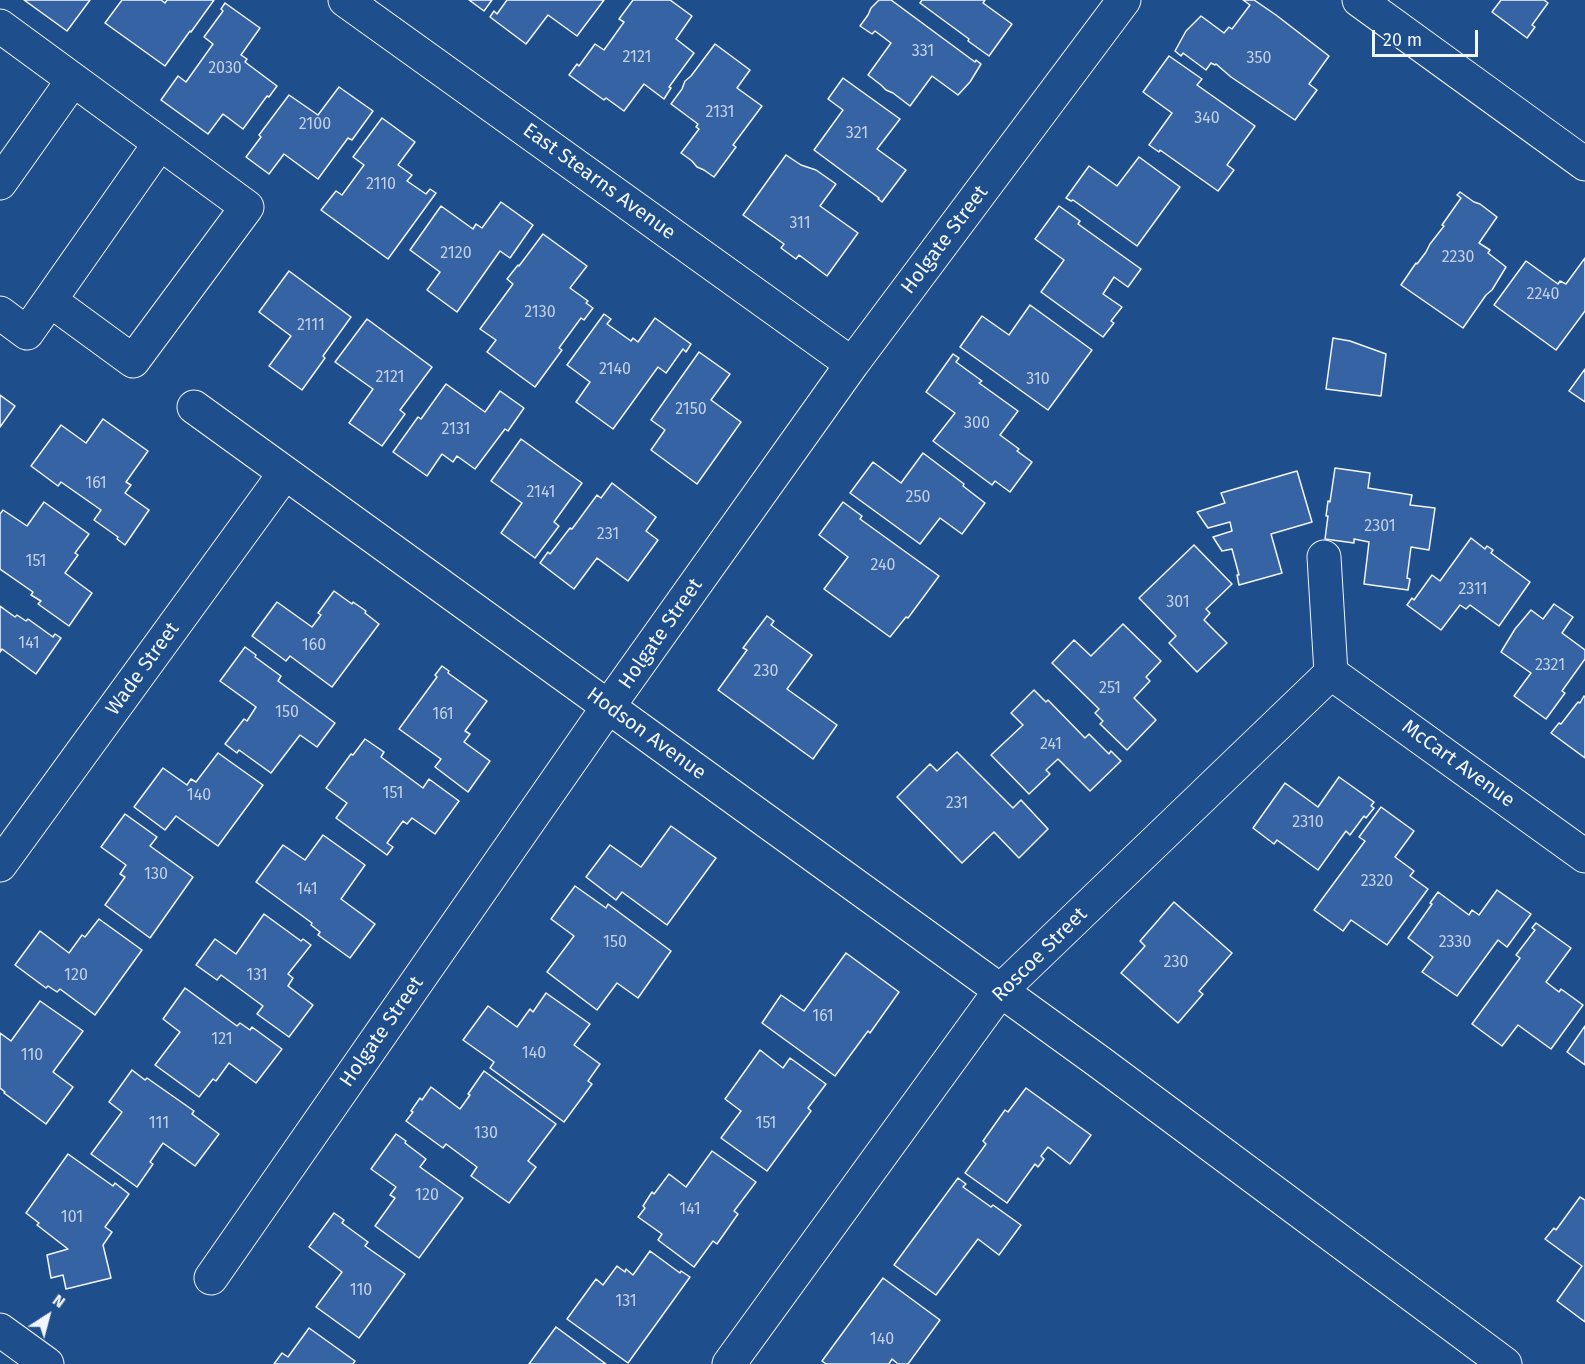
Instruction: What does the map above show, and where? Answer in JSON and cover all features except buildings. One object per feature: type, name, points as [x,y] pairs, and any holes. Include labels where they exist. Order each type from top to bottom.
[{"type":"street","name":"East Stearns Avenue","points":[[345,0],[852,364]]},
{"type":"street","name":"Holgate Street","points":[[211,1278],[608,707],[852,364],[1124,0]]},
{"type":"street","points":[[1359,0],[1585,164]]},
{"type":"street","points":[[0,26],[247,207],[133,361],[51,300]]},
{"type":"street","points":[[0,183],[73,80]]},
{"type":"street","points":[[0,313],[27,333],[160,143]]},
{"type":"street","name":"Hodson Avenue","points":[[194,407],[1098,1062],[1494,1356]]},
{"type":"street","name":"Wade Street","points":[[0,865],[285,473]]},
{"type":"street","points":[[1324,557],[1331,673]]},
{"type":"street","name":"McCart Avenue","points":[[1331,673],[1585,856]]},
{"type":"street","name":"Roscoe Street","points":[[729,1364],[1000,991],[1331,673]]},
{"type":"street","points":[[0,1330],[47,1364]]}]
